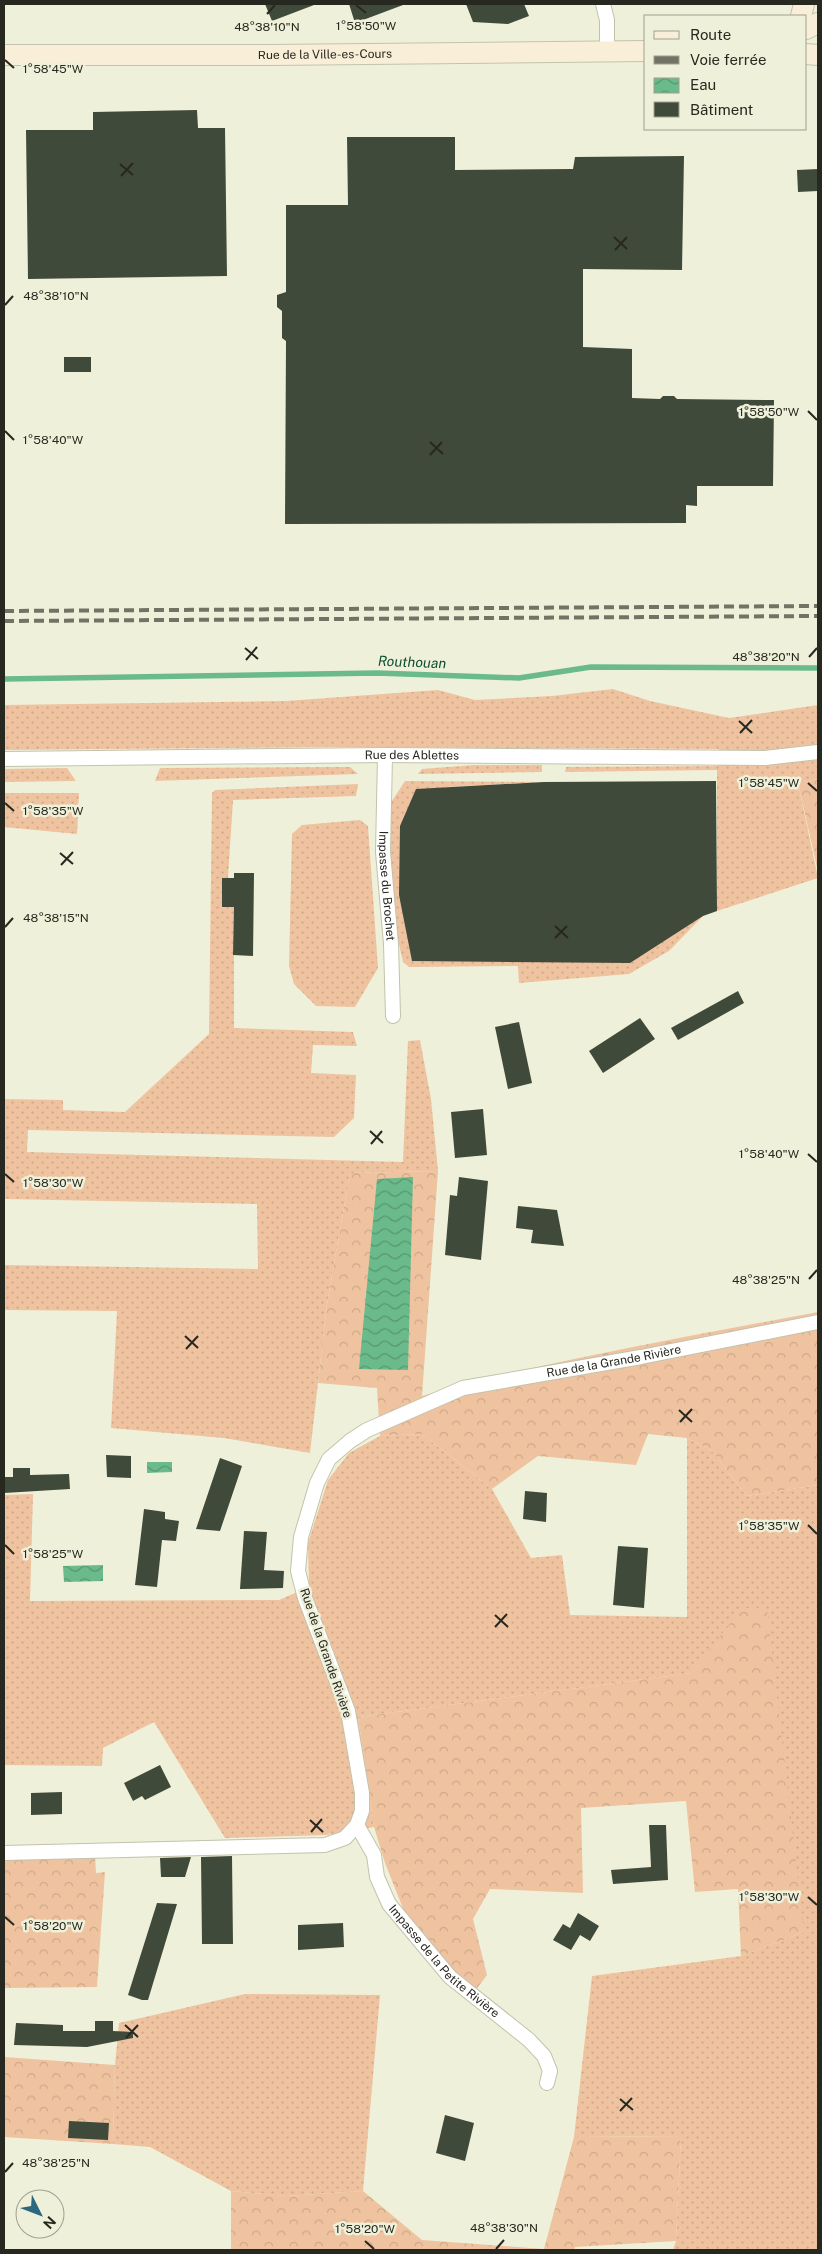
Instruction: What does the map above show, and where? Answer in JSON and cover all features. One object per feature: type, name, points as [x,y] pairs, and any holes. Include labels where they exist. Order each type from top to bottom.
[{"type":"street","points":[[603,4],[607,20],[607,51]]},
{"type":"street","points":[[807,28],[818,22]]},
{"type":"street","name":"Rue de la Ville-es-Cours","points":[[4,55],[273,55],[644,51]]},
{"type":"street","name":"Rue des Ablettes","points":[[4,759],[385,755],[765,758],[818,752]]},
{"type":"street","name":"Impasse du Brochet","points":[[385,755],[383,852],[391,944],[393,1016]]},
{"type":"street","name":"Rue de la Grande Rivière","points":[[357,1825],[362,1811],[362,1793],[348,1711],[305,1598],[298,1571],[301,1537],[317,1483],[329,1459],[350,1441],[368,1430],[463,1388],[641,1357],[818,1322]]},
{"type":"street","points":[[4,1853],[324,1845],[345,1838],[357,1825]]},
{"type":"street","name":"Impasse de la Petite Rivière","points":[[357,1825],[374,1855],[377,1877],[389,1904],[450,1977],[529,2040],[544,2056],[550,2071],[547,2083]]},
{"type":"green space","points":[[613,689],[650,701],[729,718],[818,705],[818,779],[798,783],[818,878],[717,911],[717,770],[565,772],[566,767],[718,766],[719,749],[332,747],[4,750],[4,705],[286,701],[438,690],[475,700],[552,696]]},
{"type":"green space","points":[[474,765],[542,765],[542,772],[418,774],[422,769]]},
{"type":"green space","points":[[350,767],[358,774],[155,781],[160,768]]},
{"type":"green space","points":[[67,768],[76,781],[4,782],[4,769]]},
{"type":"green space","points":[[818,779],[818,872],[798,783]]},
{"type":"green space","points":[[405,781],[544,782],[445,787],[429,804],[703,916],[669,951],[629,974],[519,983],[518,966],[409,967],[403,962],[392,913],[390,804]]},
{"type":"green space","points":[[358,784],[356,796],[233,800],[228,878],[222,878],[222,907],[234,907],[234,1028],[353,1032],[357,1046],[313,1045],[311,1073],[356,1075],[354,1118],[334,1137],[28,1130],[27,1152],[403,1162],[408,1041],[420,1040],[431,1099],[438,1171],[350,1173],[327,1304],[310,1453],[224,1438],[111,1428],[117,1311],[4,1310],[4,1265],[258,1269],[257,1204],[4,1199],[4,1099],[63,1100],[63,1110],[125,1112],[209,1034],[212,793],[215,790]]},
{"type":"green space","points":[[4,793],[79,793],[77,834],[4,827]]},
{"type":"green space","points":[[360,820],[368,826],[378,968],[355,1007],[316,1006],[294,984],[289,966],[292,834],[302,825]]},
{"type":"green space","points":[[438,1171],[422,1396],[569,1360],[818,1312],[818,1485],[747,1496],[711,1450],[687,1438],[648,1434],[636,1465],[538,1456],[492,1489],[422,1434],[380,1436],[377,1388],[318,1383],[327,1304],[350,1173]]},
{"type":"green space","points":[[422,1434],[492,1489],[531,1558],[562,1555],[570,1615],[687,1617],[687,1438],[711,1450],[747,1496],[818,1485],[818,2250],[673,2250],[676,2241],[681,2136],[574,2137],[592,1976],[741,1956],[804,1932],[707,1655],[691,1673],[358,1717],[374,1827],[326,1835],[225,1838],[154,1722],[103,1748],[102,1766],[4,1765],[4,1495],[33,1494],[30,1601],[279,1600],[309,1587],[308,1543],[328,1480],[349,1453],[380,1436]]},
{"type":"green space","points":[[742,1608],[767,1608],[804,1932],[741,1956],[738,1889],[695,1892],[686,1801],[581,1808],[583,1893],[490,1889],[473,1919],[487,1975],[469,1999],[406,1916],[385,1863],[374,1827],[358,1717],[691,1673]]},
{"type":"green space","points":[[95,1856],[96,1873],[105,1872],[97,1987],[4,1988],[4,1858]]},
{"type":"green space","points":[[245,1994],[380,1995],[363,2191],[286,2196],[231,2191],[150,2147],[113,2144],[115,2065],[119,2023]]},
{"type":"green space","points":[[4,2057],[115,2065],[113,2144],[4,2137]]},
{"type":"green space","points":[[681,2136],[676,2241],[575,2247],[574,2250],[231,2250],[231,2191],[286,2196],[363,2191],[422,2240],[544,2249],[574,2137]]},
{"type":"water","points":[[413,1177],[408,1370],[359,1369],[377,1179]]},
{"type":"water","points":[[147,1462],[172,1462],[172,1472],[147,1473]]},
{"type":"water","points":[[103,1565],[103,1581],[64,1582],[63,1566]]},
{"type":"building","points":[[265,4],[314,4],[314,5],[272,21]]},
{"type":"building","points":[[349,4],[402,4],[403,5],[355,23]]},
{"type":"building","points":[[466,4],[524,4],[529,16],[508,24],[473,22]]},
{"type":"building","points":[[197,110],[198,128],[225,128],[227,276],[28,279],[26,130],[93,130],[93,112]]},
{"type":"building","points":[[347,137],[455,137],[455,170],[573,169],[575,157],[684,156],[682,270],[583,269],[583,347],[632,349],[632,398],[660,399],[663,396],[674,396],[677,399],[774,400],[773,486],[697,486],[697,506],[686,505],[686,523],[285,524],[286,341],[282,338],[282,311],[277,307],[277,295],[286,292],[286,205],[348,205]]},
{"type":"building","points":[[818,169],[818,191],[798,192],[797,170]]},
{"type":"building","points":[[64,357],[91,357],[91,372],[64,372]]},
{"type":"building","points":[[716,781],[717,911],[703,916],[630,963],[412,961],[399,895],[400,826],[416,789],[544,782]]},
{"type":"building","points":[[234,873],[254,873],[253,956],[233,955],[234,907],[222,907],[222,878],[234,878]]},
{"type":"building","points":[[738,991],[744,1003],[678,1040],[671,1028]]},
{"type":"building","points":[[640,1018],[655,1039],[603,1073],[589,1051]]},
{"type":"building","points":[[519,1022],[532,1083],[508,1089],[495,1027]]},
{"type":"building","points":[[483,1109],[487,1155],[455,1158],[451,1112]]},
{"type":"building","points":[[459,1177],[488,1181],[481,1260],[445,1255],[450,1195],[457,1196]]},
{"type":"building","points":[[518,1206],[557,1210],[564,1246],[531,1243],[533,1230],[516,1228]]},
{"type":"building","points":[[106,1455],[131,1456],[131,1478],[107,1477]]},
{"type":"building","points":[[220,1458],[242,1466],[220,1531],[196,1529]]},
{"type":"building","points":[[13,1468],[30,1468],[30,1475],[69,1474],[70,1489],[4,1493],[4,1477],[13,1477]]},
{"type":"building","points":[[525,1491],[547,1493],[546,1522],[523,1519]]},
{"type":"building","points":[[144,1509],[165,1512],[165,1519],[179,1521],[176,1541],[162,1540],[157,1587],[135,1585]]},
{"type":"building","points":[[244,1531],[267,1532],[264,1570],[284,1571],[283,1588],[240,1589]]},
{"type":"building","points":[[618,1546],[648,1548],[644,1608],[613,1605]]},
{"type":"building","points":[[160,1765],[171,1787],[145,1800],[142,1796],[133,1801],[124,1783]]},
{"type":"building","points":[[62,1792],[62,1814],[31,1815],[31,1793]]},
{"type":"building","points":[[649,1825],[666,1825],[668,1880],[613,1884],[611,1870],[651,1867]]},
{"type":"building","points":[[232,1856],[233,1944],[202,1944],[201,1857]]},
{"type":"building","points":[[191,1857],[185,1877],[161,1877],[160,1858]]},
{"type":"building","points":[[157,1903],[177,1904],[148,2000],[142,2000],[128,1995]]},
{"type":"building","points":[[578,1913],[599,1926],[590,1941],[580,1935],[571,1950],[553,1940],[563,1924],[570,1928]]},
{"type":"building","points":[[343,1923],[344,1947],[298,1950],[298,1925]]},
{"type":"building","points":[[95,2021],[113,2021],[113,2031],[133,2032],[133,2038],[87,2047],[14,2045],[16,2023],[63,2025],[63,2031],[95,2031]]},
{"type":"building","points":[[445,2115],[474,2123],[465,2161],[436,2153]]},
{"type":"building","points":[[69,2121],[109,2123],[108,2140],[68,2138]]},
{"type":"waterway","name":"Routhouan","points":[[4,679],[377,673],[519,678],[591,667],[818,668]]},
{"type":"railway","points":[[4,611],[818,606]]},
{"type":"railway","points":[[4,621],[818,616]]}]
